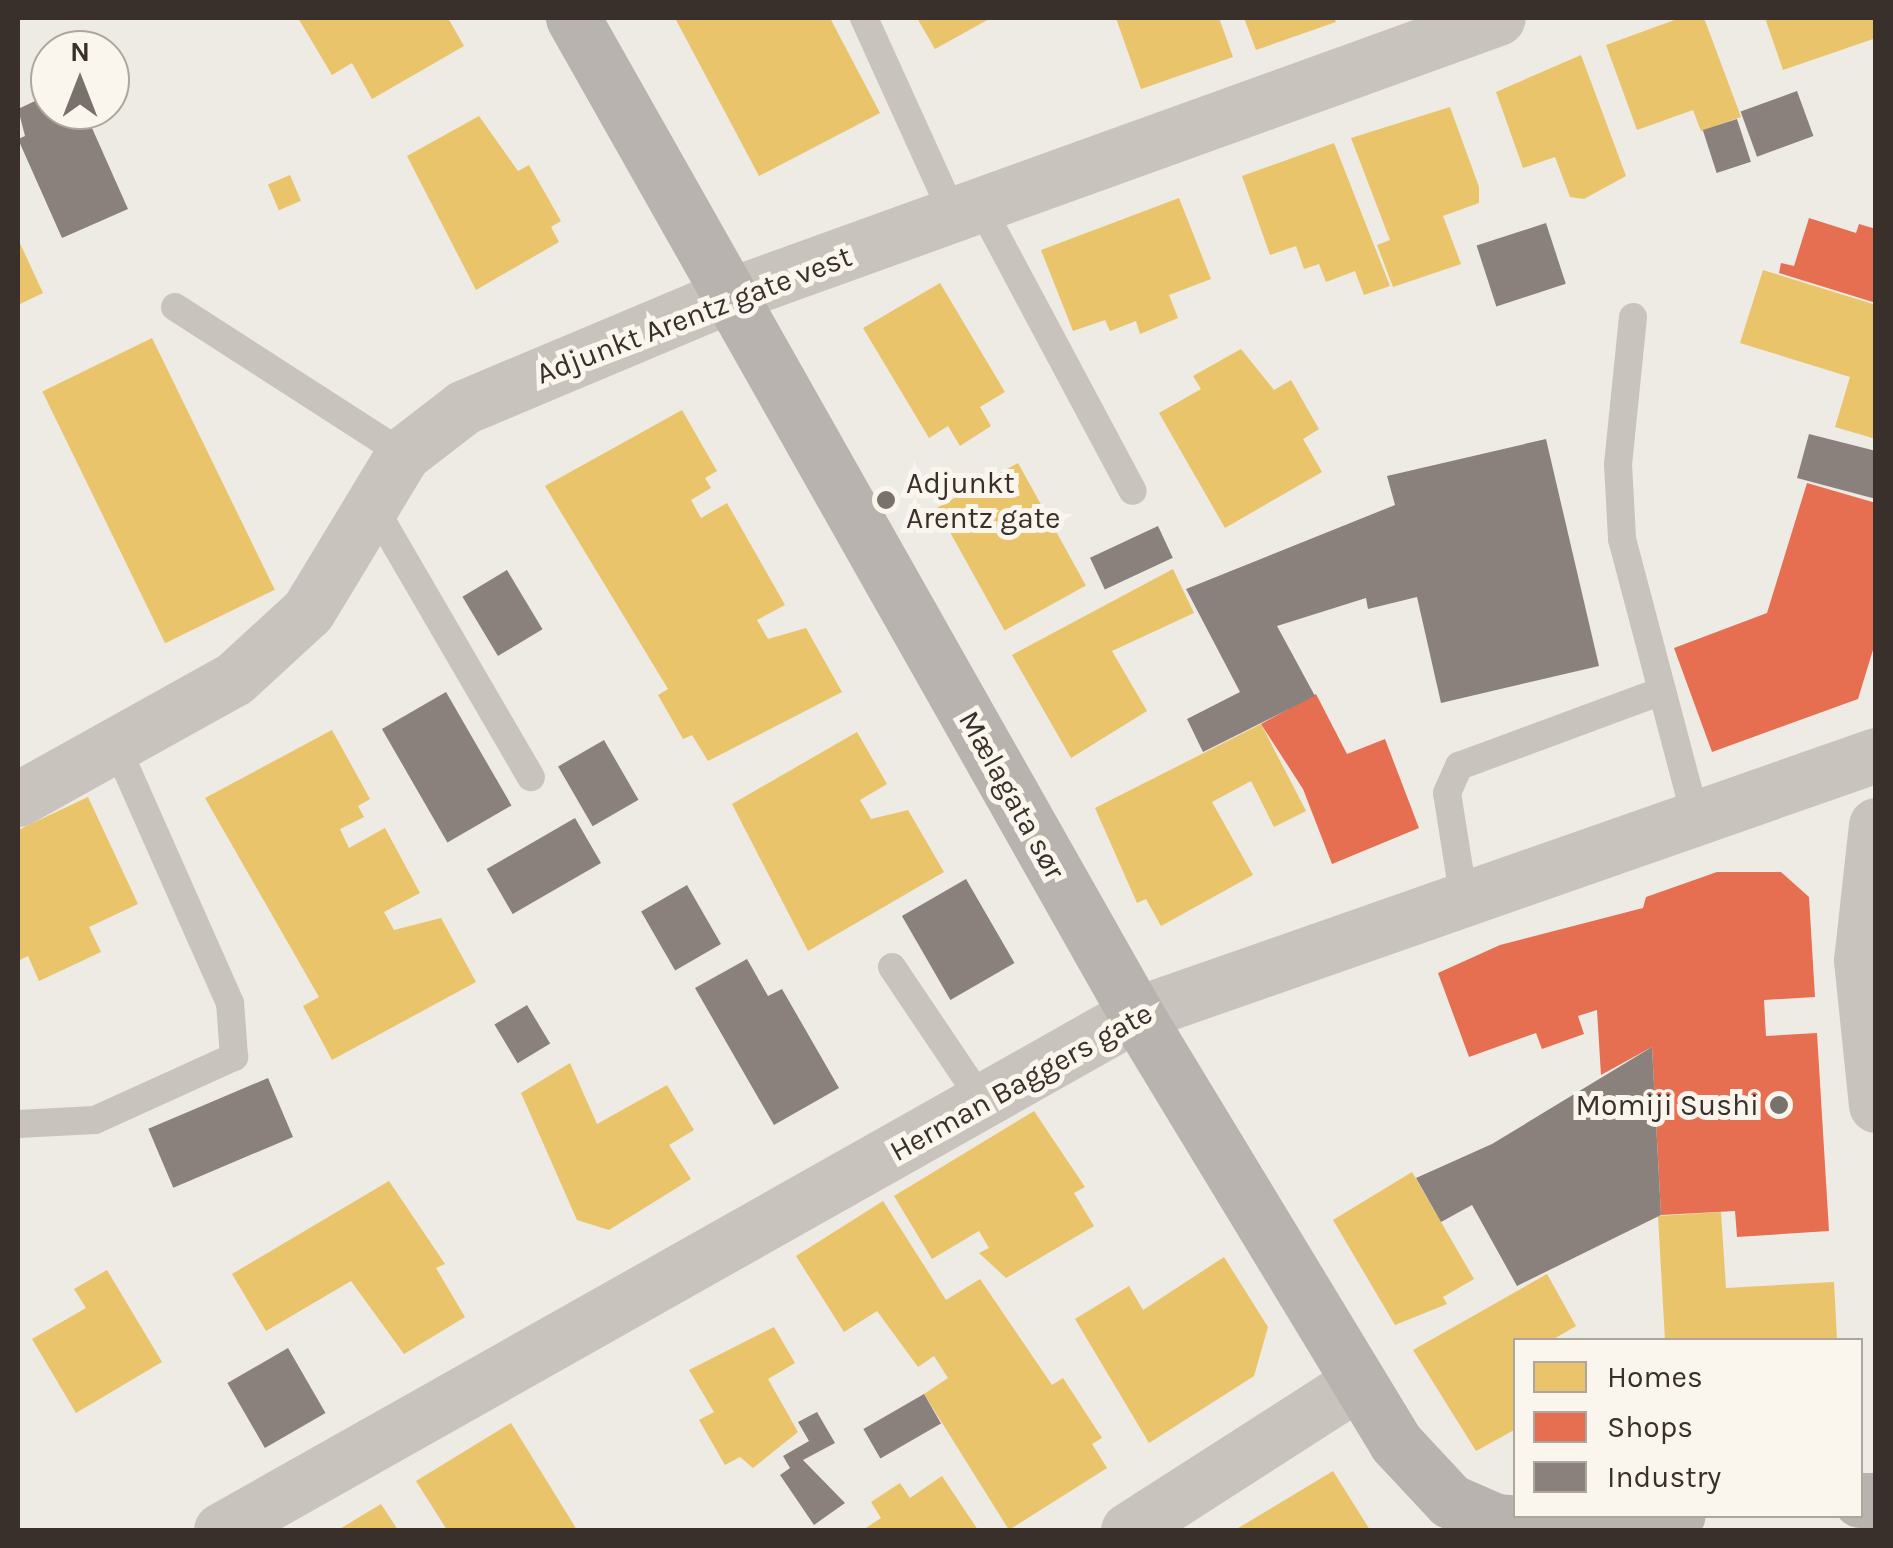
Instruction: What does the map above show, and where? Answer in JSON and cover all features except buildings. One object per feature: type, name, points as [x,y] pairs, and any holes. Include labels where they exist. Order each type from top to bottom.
[{"type":"street","name":"Mælagata sør","points":[[573,18],[1136,1014],[1355,1384],[1420,1472],[1450,1501],[1495,1526]]},
{"type":"street","name":"Adjunkt Arentz gate vest","points":[[18,799],[118,750],[234,679],[308,611],[376,512],[403,454],[464,408],[730,296],[1480,20]]},
{"type":"street","name":"Herman Baggers gate","points":[[222,1530],[1136,1014],[1876,755]]},
{"type":"street","points":[[1876,826],[1862,960],[1876,1105]]},
{"type":"street","points":[[1128,1530],[1355,1384]]},
{"type":"street","points":[[1495,1526],[1575,1527],[1658,1518]]},
{"type":"lane","points":[[864,18],[967,210],[1133,491]]},
{"type":"lane","points":[[175,307],[403,454]]},
{"type":"lane","points":[[1633,317],[1618,464],[1622,539],[1659,692],[1696,819]]},
{"type":"lane","points":[[376,512],[531,777]]},
{"type":"lane","points":[[1464,900],[1447,794],[1459,766],[1659,692]]},
{"type":"lane","points":[[18,1124],[95,1120],[234,1057],[230,1002],[118,750]]},
{"type":"lane","points":[[892,967],[982,1101]]},
{"type":"place","name":"Adjunkt Arentz gate","points":[[886,500]]},
{"type":"place","name":"Momiji Sushi","points":[[1779,1105]]}]
